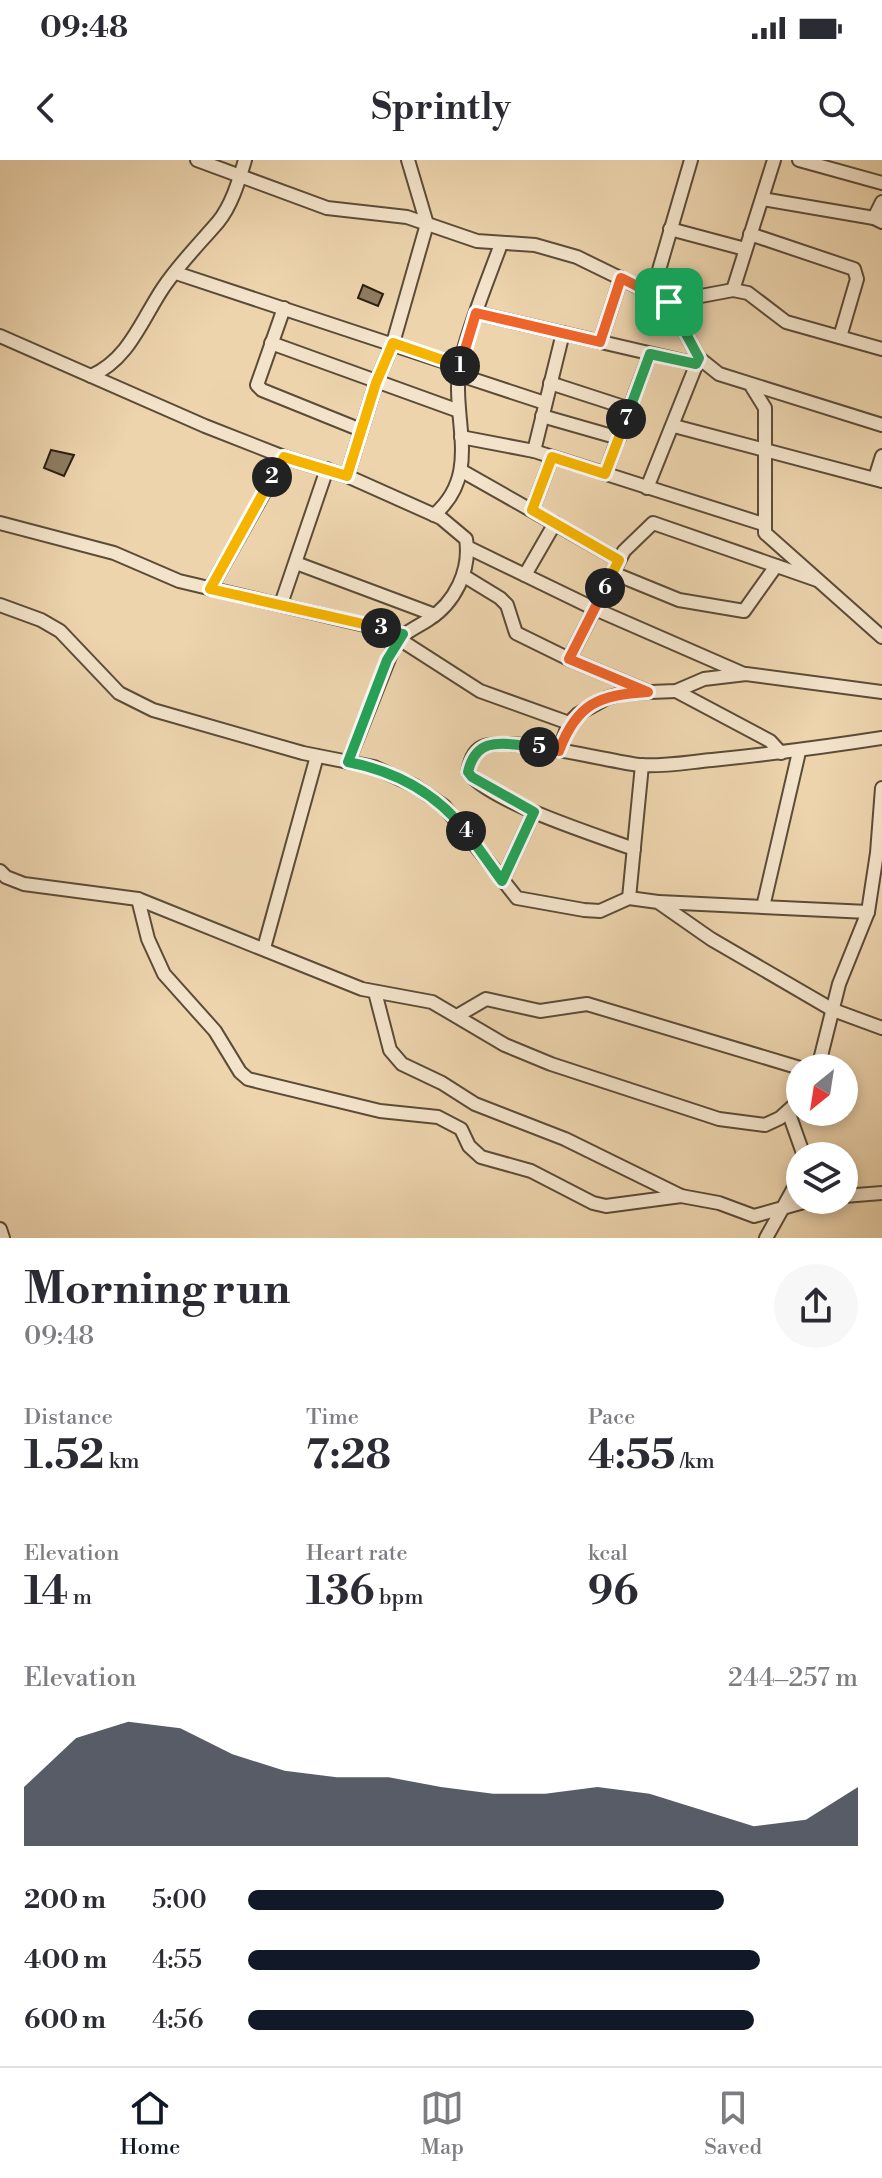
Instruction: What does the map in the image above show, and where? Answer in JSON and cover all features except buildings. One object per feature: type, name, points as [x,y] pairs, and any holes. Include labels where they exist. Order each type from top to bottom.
[{"type":"street","points":[[197,160],[327,208],[407,217],[477,241],[546,247],[577,257],[669,302],[733,290],[748,293],[786,322],[882,349]]},
{"type":"street","points":[[91,376],[110,365],[132,341],[164,285],[219,221],[245,160]]},
{"type":"street","points":[[347,476],[376,383],[393,343],[427,224],[408,160]]},
{"type":"street","points":[[652,294],[691,160]]},
{"type":"street","points":[[733,290],[774,160]]},
{"type":"street","points":[[799,160],[882,183]]},
{"type":"street","points":[[762,199],[878,220],[882,202]]},
{"type":"street","points":[[670,229],[745,249]]},
{"type":"street","points":[[750,234],[854,269],[857,279],[840,337]]},
{"type":"street","points":[[434,515],[445,506],[462,471],[460,371],[476,313],[501,244]]},
{"type":"street","points":[[176,273],[393,343],[544,410],[619,438]]},
{"type":"street","points":[[600,342],[621,278]]},
{"type":"street","points":[[647,488],[698,361],[669,302]]},
{"type":"street","points":[[284,308],[257,379],[262,390],[361,430]]},
{"type":"street","points":[[476,313],[650,354],[698,361],[719,374],[752,387],[882,425]]},
{"type":"street","points":[[534,451],[563,333]]},
{"type":"street","points":[[0,336],[284,457],[347,476],[434,515],[466,539],[464,576],[454,595],[435,615],[401,636],[387,660],[348,762]]},
{"type":"street","points":[[271,343],[459,411]]},
{"type":"street","points":[[605,474],[650,354]]},
{"type":"street","points":[[550,383],[630,409]]},
{"type":"street","points":[[752,387],[765,408],[763,524],[770,539],[882,637]]},
{"type":"street","points":[[674,426],[879,480],[882,456]]},
{"type":"street","points":[[461,437],[534,451],[763,524]]},
{"type":"street","points":[[210,589],[284,457]]},
{"type":"street","points":[[532,510],[552,457]]},
{"type":"street","points":[[281,604],[327,469]]},
{"type":"street","points":[[462,471],[619,560]]},
{"type":"street","points":[[0,523],[114,553],[169,578],[401,636],[428,660],[480,691],[569,723]]},
{"type":"street","points":[[525,575],[555,523]]},
{"type":"street","points":[[569,659],[624,551],[653,523],[817,580]]},
{"type":"street","points":[[467,547],[595,609],[746,674]]},
{"type":"street","points":[[296,563],[435,615]]},
{"type":"street","points":[[613,573],[679,600],[744,611],[776,566]]},
{"type":"street","points":[[464,576],[507,605],[516,633],[648,692]]},
{"type":"street","points":[[0,605],[41,620],[60,631],[119,693],[134,702],[317,756],[389,772],[444,806],[517,898],[600,911],[629,898],[763,907],[873,906]]},
{"type":"street","points":[[559,751],[569,723],[578,714],[607,698],[676,691],[704,679],[746,674],[882,692]]},
{"type":"street","points":[[676,691],[770,741],[781,753]]},
{"type":"street","points":[[634,849],[534,812],[472,777],[468,772],[471,759],[478,748],[487,745],[540,747],[642,765],[799,752],[882,738]]},
{"type":"street","points":[[763,907],[799,752]]},
{"type":"street","points":[[264,948],[317,756]]},
{"type":"street","points":[[629,898],[642,765]]},
{"type":"street","points":[[822,1054],[839,984],[873,906],[882,788]]},
{"type":"street","points":[[502,881],[534,812]]},
{"type":"street","points":[[0,871],[6,877],[24,884],[138,899],[375,992],[432,1002],[505,1045],[551,1064],[719,1119],[765,1125],[786,1112]]},
{"type":"street","points":[[138,899],[148,939],[164,974],[215,1031],[240,1072],[248,1079],[380,1111],[438,1117],[461,1129],[469,1146],[481,1157],[531,1171],[593,1203],[606,1206],[681,1196]]},
{"type":"street","points":[[658,902],[711,939],[833,1010],[882,1028]]},
{"type":"street","points":[[375,992],[390,1050],[402,1064],[442,1083],[475,1104],[565,1139],[681,1196],[719,1203],[754,1216],[786,1209]]},
{"type":"street","points":[[457,1016],[486,999],[540,1011],[587,1004],[786,1064]]},
{"type":"street","points":[[858,1195],[882,1193]]},
{"type":"street","points":[[766,1238],[786,1203]]},
{"type":"street","points":[[0,1229],[3,1238]]},
{"type":"route","points":[[621,278],[669,302],[699,358],[696,364],[650,354],[605,474],[552,457],[532,510],[619,560],[569,659],[648,692],[607,698],[578,714],[569,723],[559,751],[540,747],[487,745],[478,748],[468,772],[472,777],[534,812],[502,881],[461,824],[444,806],[389,772],[348,762],[387,660],[403,634],[210,589],[284,457],[347,476],[376,383],[393,343],[460,367],[476,313],[600,342],[621,278]]}]
